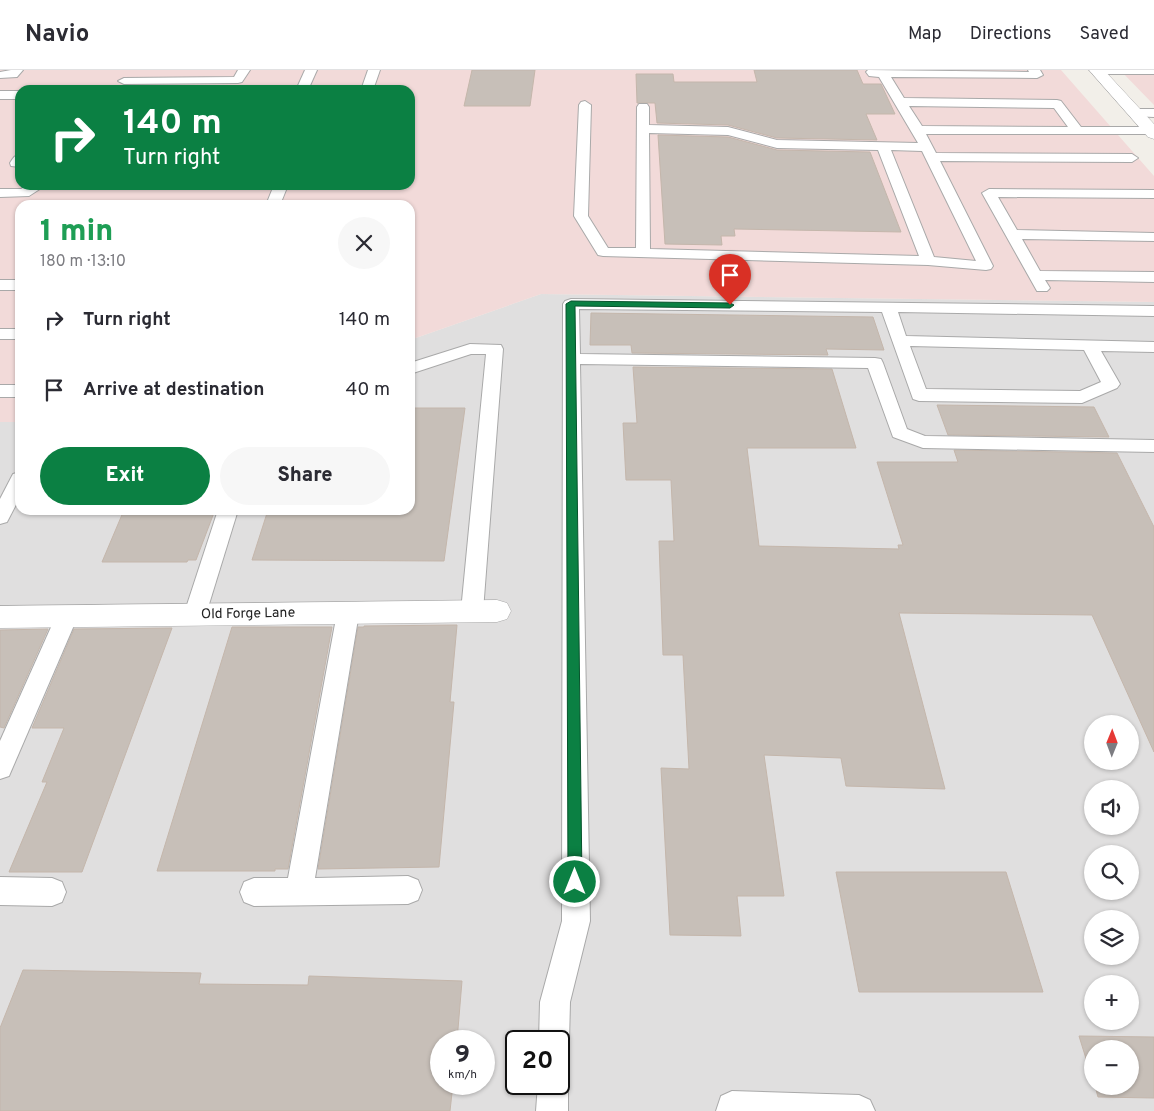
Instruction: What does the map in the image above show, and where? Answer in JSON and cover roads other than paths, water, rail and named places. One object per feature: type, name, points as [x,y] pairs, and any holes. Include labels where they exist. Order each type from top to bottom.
[{"type":"street","points":[[1096,71],[1153,133]]},
{"type":"street","name":"Old Forge Lane","points":[[0,617],[484,611]]},
{"type":"lane","points":[[0,75],[13,75],[17,70]]},
{"type":"lane","points":[[121,85],[132,70]]},
{"type":"lane","points":[[121,85],[238,80],[244,70]]},
{"type":"lane","points":[[304,85],[311,70]]},
{"type":"lane","points":[[369,85],[374,70]]},
{"type":"lane","points":[[877,72],[1038,75],[1034,70]]},
{"type":"lane","points":[[1096,71],[1154,71]]},
{"type":"lane","points":[[585,105],[582,216],[603,252],[928,260],[986,266],[918,130],[901,102],[877,72]]},
{"type":"lane","points":[[0,95],[15,95]]},
{"type":"lane","points":[[901,102],[1057,104],[1078,131]]},
{"type":"lane","points":[[643,107],[643,253]]},
{"type":"lane","points":[[1135,113],[1154,113]]},
{"type":"lane","points":[[643,129],[728,131],[777,144],[883,146],[929,152],[1132,158]]},
{"type":"lane","points":[[918,130],[1153,133]]},
{"type":"lane","points":[[883,146],[928,260]]},
{"type":"lane","points":[[0,193],[24,193],[30,190]]},
{"type":"lane","points":[[1154,194],[989,193],[1039,282],[1154,277]]},
{"type":"lane","points":[[1012,234],[1154,237]]},
{"type":"lane","points":[[0,301],[10,285]]},
{"type":"lane","points":[[554,1030],[555,1002],[576,921],[571,304],[1154,311]]},
{"type":"lane","points":[[888,307],[919,395],[1082,397],[1111,384],[1090,346]]},
{"type":"lane","points":[[0,334],[15,334]]},
{"type":"lane","points":[[900,341],[1154,347]]},
{"type":"lane","points":[[415,367],[470,349],[495,349],[484,611]]},
{"type":"lane","points":[[571,359],[875,363],[899,432],[923,442],[1154,446]]},
{"type":"lane","points":[[0,391],[15,391]]},
{"type":"lane","points":[[0,516],[15,488]]},
{"type":"lane","points":[[195,614],[226,515]]},
{"type":"lane","points":[[299,892],[348,613]]},
{"type":"lane","points":[[0,768],[68,616]]},
{"type":"lane","points":[[254,892],[408,890]]},
{"type":"lane","points":[[0,891],[52,892]]},
{"type":"lane","points":[[552,1111],[553,1095]]},
{"type":"lane","points":[[732,1111],[732,1107],[859,1111]]}]
